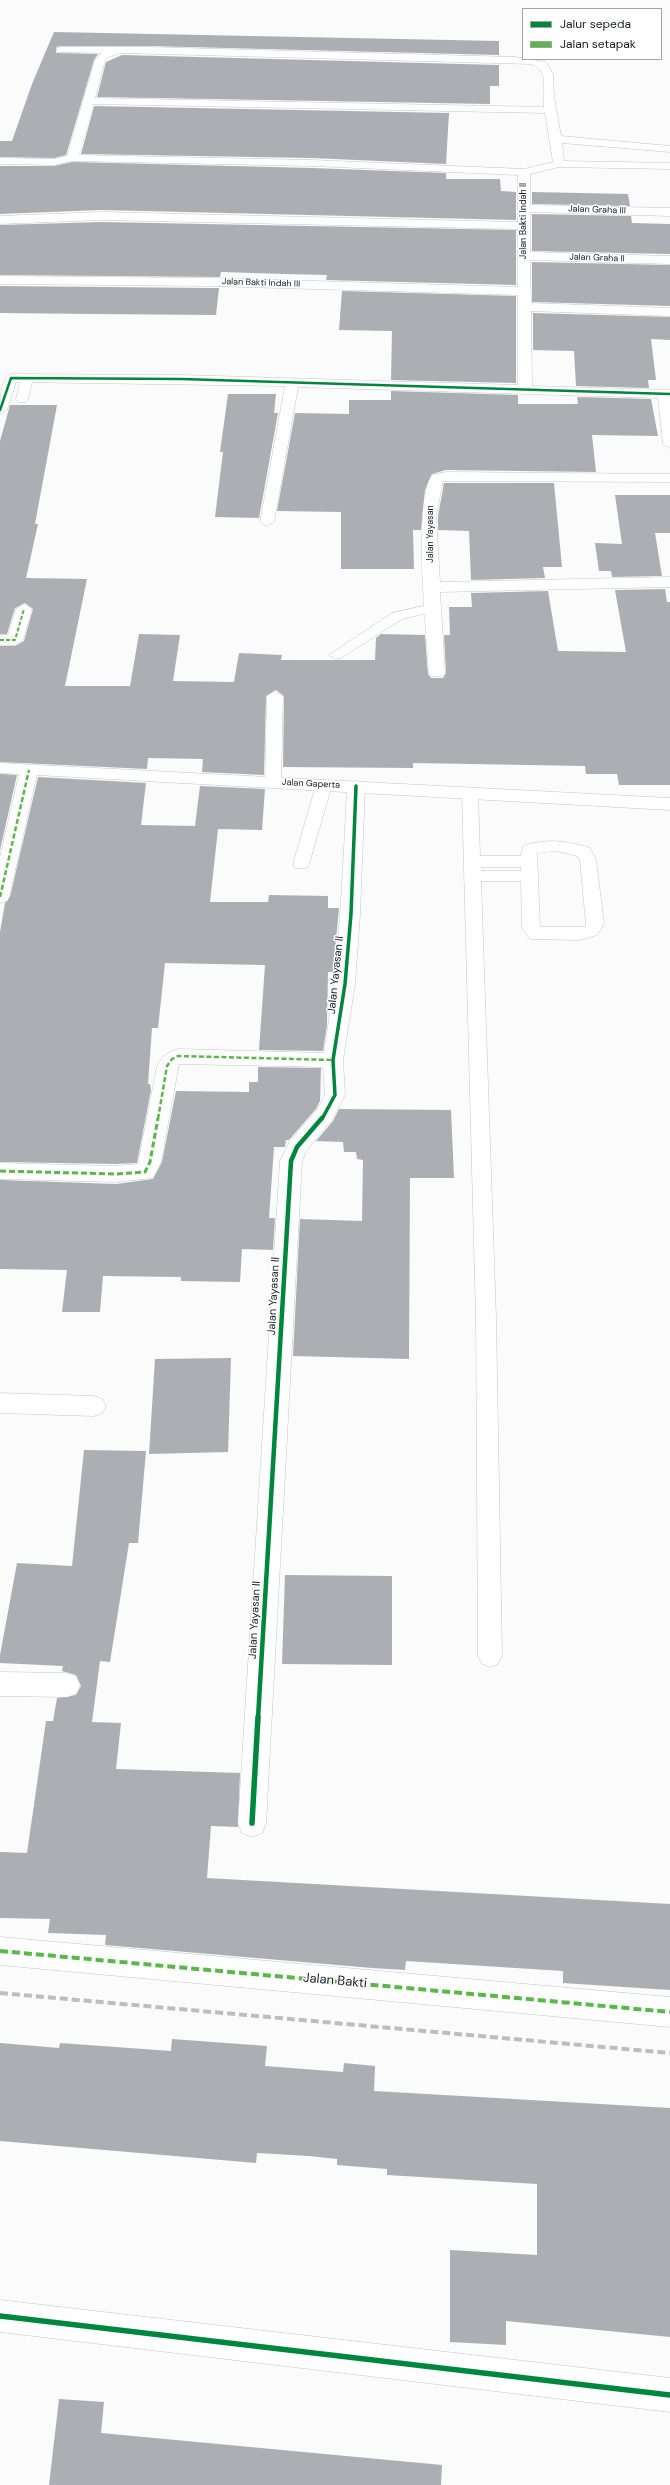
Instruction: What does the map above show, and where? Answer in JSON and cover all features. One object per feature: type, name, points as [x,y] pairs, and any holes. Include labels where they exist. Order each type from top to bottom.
[{"type":"street","points":[[61,50],[118,50],[515,60],[538,63],[547,69],[549,110],[557,140],[559,164]]},
{"type":"street","points":[[72,158],[90,101],[100,60],[105,55],[118,50]]},
{"type":"street","points":[[90,101],[549,110]]},
{"type":"street","points":[[557,140],[670,149]]},
{"type":"street","points":[[0,160],[54,162],[72,158],[312,163],[524,172]]},
{"type":"street","name":"Jalan Bakti Indah II","points":[[525,389],[524,307],[522,291],[525,256],[524,172],[559,164],[670,166]]},
{"type":"street","name":"Jalan Graha III","points":[[524,208],[670,212]]},
{"type":"street","points":[[0,220],[94,216],[524,226]]},
{"type":"street","name":"Jalan Graha II","points":[[525,256],[670,260]]},
{"type":"street","name":"Jalan Bakti Indah III","points":[[0,280],[212,282],[522,291]]},
{"type":"street","points":[[524,307],[670,312]]},
{"type":"street","points":[[0,410],[10,378],[292,383],[667,394],[670,444]]},
{"type":"street","points":[[267,522],[292,383]]},
{"type":"street","name":"Jalan Yayasan","points":[[432,587],[430,509],[433,484],[437,478],[464,475],[670,478]]},
{"type":"street","points":[[437,673],[432,608],[432,587],[670,582]]},
{"type":"street","points":[[0,640],[14,640],[24,609]]},
{"type":"street","name":"Jalan Gaperta","points":[[0,768],[670,804]]},
{"type":"street","points":[[0,897],[29,770]]},
{"type":"street","name":"Jalan Yayasan II","points":[[252,1823],[291,1161],[297,1147],[331,1106],[334,1095],[333,1060],[346,984],[351,914],[356,786]]},
{"type":"street","points":[[0,1171],[116,1174],[145,1172],[150,1162],[167,1066],[172,1059],[178,1056],[333,1060]]},
{"type":"street","points":[[0,1403],[94,1406]]},
{"type":"street","points":[[0,1684],[67,1685]]},
{"type":"street","name":"Jalan Bakti","points":[[0,1951],[670,2012]]},
{"type":"street","points":[[0,2316],[670,2395]]},
{"type":"lane","points":[[22,399],[27,378]]},
{"type":"lane","points":[[336,655],[397,616],[432,608]]},
{"type":"lane","points":[[273,782],[275,696]]},
{"type":"lane","points":[[301,864],[324,785]]},
{"type":"lane","points":[[470,793],[486,1318],[490,1656]]},
{"type":"lane","points":[[537,847],[575,848],[584,852],[588,860],[595,924],[591,931],[580,934],[536,935],[531,928],[529,869],[529,850],[537,847]]},
{"type":"lane","points":[[473,868],[529,869]]},
{"type":"building","points":[[54,32],[499,41],[499,55],[148,46],[56,47],[56,53],[98,54],[94,60],[66,155],[54,158],[0,157],[0,141],[12,141],[32,84]]},
{"type":"building","points":[[122,55],[499,65],[499,86],[490,86],[490,104],[97,97],[106,62]]},
{"type":"building","points":[[94,106],[449,113],[446,164],[312,158],[81,154]]},
{"type":"building","points":[[72,162],[446,173],[446,179],[500,179],[501,191],[516,192],[516,220],[101,210],[0,214],[0,166],[54,166]]},
{"type":"building","points":[[532,192],[628,194],[630,206],[532,204]]},
{"type":"building","points":[[532,214],[631,216],[632,223],[670,224],[670,254],[532,251]]},
{"type":"building","points":[[101,222],[516,230],[516,285],[326,280],[327,275],[221,272],[220,277],[0,275],[0,225]]},
{"type":"building","points":[[532,262],[670,265],[670,306],[532,302]]},
{"type":"building","points":[[0,286],[219,288],[216,315],[94,314],[0,313]]},
{"type":"building","points":[[342,291],[516,296],[516,383],[391,380],[392,331],[339,330]]},
{"type":"building","points":[[533,313],[670,317],[670,340],[651,339],[656,380],[648,380],[649,388],[576,386],[574,351],[533,350]]},
{"type":"building","points":[[391,391],[518,395],[518,404],[578,404],[577,397],[651,399],[658,436],[592,435],[596,472],[446,470],[432,474],[425,490],[421,530],[413,530],[414,569],[341,569],[341,512],[277,511],[295,413],[349,414],[349,400],[391,400]]},
{"type":"building","points":[[228,394],[276,394],[274,413],[278,413],[259,518],[215,517],[223,452],[220,452]]},
{"type":"building","points":[[10,405],[57,405],[35,524],[38,524],[26,578],[87,579],[65,686],[130,686],[139,634],[180,635],[173,681],[234,682],[239,653],[282,655],[281,660],[375,660],[376,638],[381,634],[425,635],[428,674],[431,678],[443,678],[446,673],[444,635],[450,635],[449,607],[472,607],[471,593],[548,591],[558,651],[626,652],[615,590],[665,589],[667,602],[670,602],[670,785],[619,785],[617,774],[586,774],[585,766],[413,763],[413,768],[283,767],[284,696],[276,690],[266,696],[264,775],[202,772],[203,759],[148,758],[147,769],[0,762],[0,646],[15,646],[24,641],[33,609],[25,603],[15,608],[7,634],[0,634],[0,441]]},
{"type":"building","points":[[444,483],[554,483],[562,567],[543,567],[545,578],[471,580],[469,531],[438,530],[438,516]]},
{"type":"building","points":[[615,495],[670,495],[670,533],[655,533],[662,576],[612,577],[611,571],[599,571],[595,543],[622,544]]},
{"type":"building","points":[[0,774],[17,775],[0,850]]},
{"type":"building","points":[[38,777],[146,783],[141,825],[195,826],[200,786],[265,789],[262,830],[218,829],[210,902],[268,902],[269,895],[328,896],[328,908],[339,908],[333,972],[328,972],[327,1025],[323,1051],[259,1050],[265,965],[165,963],[158,1028],[152,1028],[148,1084],[150,1084],[151,1090],[137,1163],[0,1162],[0,932],[5,903],[10,897]]},
{"type":"building","points":[[258,1067],[321,1068],[320,1101],[316,1109],[289,1140],[286,1140],[285,1147],[274,1147],[269,1218],[275,1218],[273,1250],[242,1249],[240,1282],[181,1281],[181,1277],[103,1276],[100,1312],[62,1312],[67,1270],[0,1269],[0,1180],[116,1184],[153,1179],[162,1162],[176,1091],[249,1092],[249,1082],[258,1082]]},
{"type":"building","points":[[339,1109],[451,1110],[454,1178],[410,1178],[409,1359],[293,1356],[300,1219],[362,1221],[363,1160],[357,1159],[356,1152],[344,1152],[343,1142],[316,1141],[333,1121]]},
{"type":"building","points":[[231,1358],[228,1452],[149,1454],[155,1359]]},
{"type":"building","points":[[84,1450],[146,1451],[138,1543],[129,1543],[110,1662],[100,1661],[92,1722],[121,1723],[116,1769],[240,1773],[238,1827],[211,1826],[207,1878],[670,1904],[670,1990],[563,1983],[563,1971],[406,1961],[405,1970],[105,1945],[106,1935],[48,1933],[50,1919],[0,1918],[0,1852],[27,1853],[46,1721],[53,1721],[57,1698],[76,1695],[81,1686],[76,1675],[62,1671],[63,1666],[0,1663],[0,1655],[17,1563],[72,1566]]},
{"type":"building","points":[[285,1575],[392,1576],[392,1665],[282,1664]]},
{"type":"building","points":[[172,2039],[267,2046],[265,2066],[343,2072],[344,2063],[375,2066],[374,2091],[670,2108],[670,2337],[506,2321],[506,2345],[450,2342],[450,2250],[537,2255],[537,2184],[387,2175],[387,2169],[337,2165],[337,2159],[309,2156],[257,2153],[256,2163],[0,2141],[0,2043],[59,2048],[60,2043],[171,2051]]},
{"type":"building","points":[[59,2399],[104,2402],[101,2433],[442,2465],[441,2485],[49,2485]]},
{"type":"railway","points":[[0,1993],[670,2053]]},
{"type":"marked path","points":[[0,640],[15,640],[24,609]]},
{"type":"marked path","points":[[0,897],[29,770]]},
{"type":"marked path","points":[[0,1171],[116,1174],[145,1172],[150,1162],[167,1066],[172,1059],[178,1056],[333,1060]]},
{"type":"marked path","points":[[0,1951],[670,2012]]},
{"type":"cycle path","points":[[0,410],[11,378],[181,379],[670,394]]},
{"type":"cycle path","points":[[252,1823],[291,1161],[297,1147],[325,1115],[335,1095],[333,1060],[345,984],[351,914],[356,786]]},
{"type":"cycle path","points":[[0,2316],[670,2395]]}]
